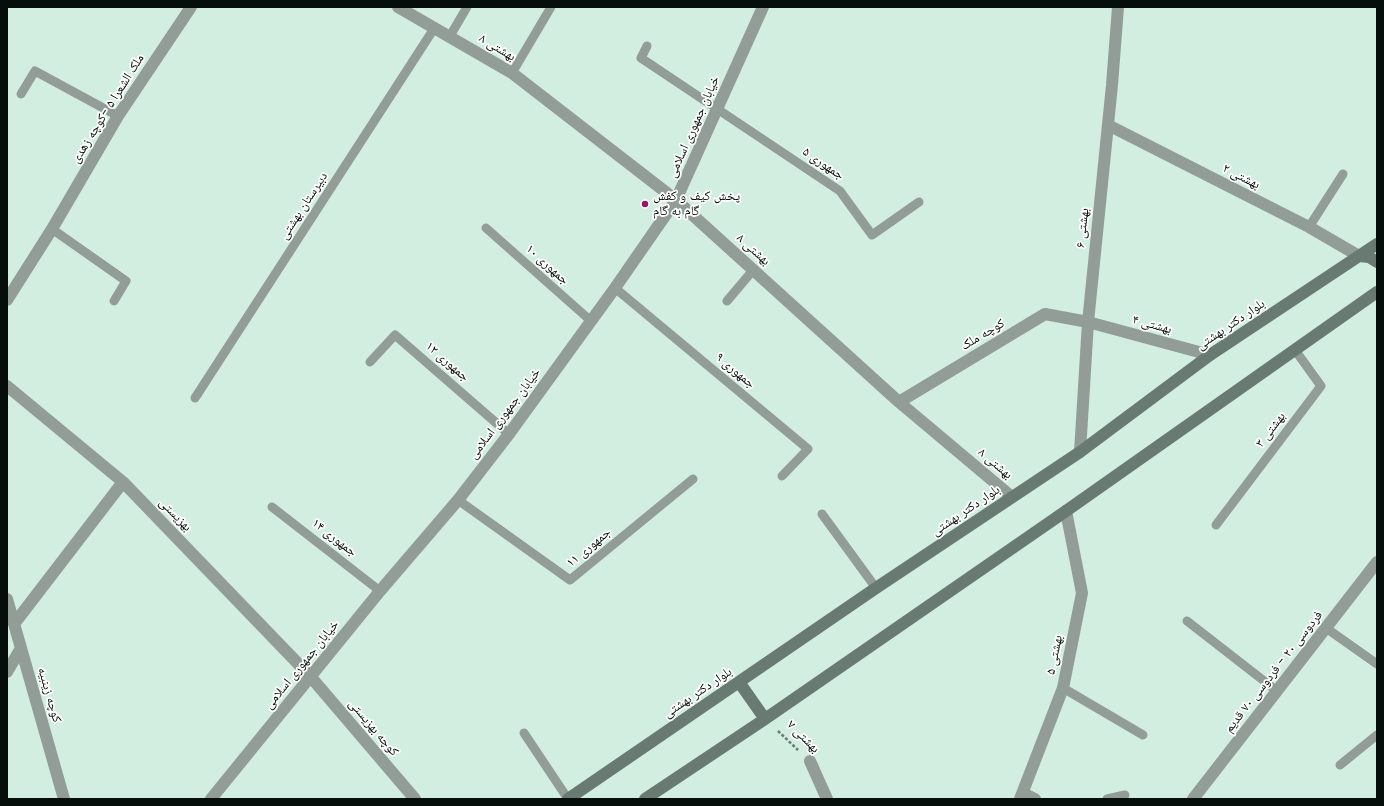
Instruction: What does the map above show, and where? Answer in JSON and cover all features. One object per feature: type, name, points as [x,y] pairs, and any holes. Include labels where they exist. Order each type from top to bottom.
[{"type":"main road","name":"بلوار دکتر بهشتی","points":[[568,799],[876,588],[1080,452],[1210,355],[1377,244]]},
{"type":"main road","points":[[1359,256],[1369,257],[1377,262]]},
{"type":"main road","points":[[645,799],[765,719],[1066,511],[1377,292]]},
{"type":"main road","points":[[739,682],[765,719]]},
{"type":"street","name":"ملک الشعرا ۵ -کوچه زهدی","points":[[7,300],[52,229],[118,116],[191,7]]},
{"type":"street","name":"بهشتی ۸","points":[[398,7],[435,27],[512,73],[676,200],[754,269],[899,402],[1012,497]]},
{"type":"street","name":"خیابان جمهوری اسلامی","points":[[211,799],[380,591],[458,500],[509,434],[615,288],[676,200],[763,7]]},
{"type":"street","name":"بهشتی ۶","points":[[1080,452],[1088,322],[1108,125],[1118,7]]},
{"type":"street","name":"بهشتی ۲","points":[[1108,125],[1309,227],[1359,256]]},
{"type":"street","name":"کوچه ملک","points":[[899,402],[1045,314],[1088,322]]},
{"type":"street","name":"بهشتی ۴","points":[[1088,322],[1210,355]]},
{"type":"street","name":"بهزیستی","points":[[7,386],[123,482],[310,676]]},
{"type":"street","points":[[14,624],[123,482]]},
{"type":"street","name":"بهشتی ۵","points":[[1022,796],[1063,688],[1082,593],[1066,511]]},
{"type":"street","name":"فردوسی ۲۰ - فردوسی ۷۰ قدیم","points":[[1193,799],[1377,562]]},
{"type":"street","name":"کوچه زینبیه","points":[[7,599],[64,799]]},
{"type":"street","points":[[7,672],[21,648]]},
{"type":"street","name":"کوچه بهزیستی","points":[[310,676],[415,799]]},
{"type":"street","name":"بهشتی ۷","points":[[810,761],[827,799]]},
{"type":"street","points":[[1022,796],[1035,799]]},
{"type":"lane","points":[[450,36],[467,7]]},
{"type":"lane","points":[[512,73],[551,7]]},
{"type":"lane","name":"دبیرستان بهشتی","points":[[195,398],[435,27]]},
{"type":"lane","points":[[646,46],[641,58],[718,109]]},
{"type":"lane","points":[[21,94],[35,71],[118,116]]},
{"type":"lane","name":"جمهوری ۵","points":[[718,109],[840,191],[872,235],[919,202]]},
{"type":"lane","points":[[1309,227],[1343,174]]},
{"type":"lane","name":"جمهوری ۱۰","points":[[486,228],[591,321]]},
{"type":"lane","points":[[52,229],[126,281],[114,301]]},
{"type":"lane","points":[[727,301],[754,269]]},
{"type":"lane","name":"جمهوری ۹","points":[[615,288],[808,449],[782,476]]},
{"type":"lane","name":"جمهوری ۱۲","points":[[370,362],[395,335],[509,434]]},
{"type":"lane","name":"بهشتی ۳","points":[[1216,525],[1321,386],[1295,350]]},
{"type":"lane","name":"جمهوری ۱۱","points":[[458,500],[570,580],[693,479]]},
{"type":"lane","name":"جمهوری ۱۴","points":[[272,507],[380,591]]},
{"type":"lane","points":[[822,514],[876,588]]},
{"type":"lane","points":[[1187,621],[1277,691]]},
{"type":"lane","points":[[1326,628],[1377,664]]},
{"type":"lane","points":[[1063,688],[1143,735]]},
{"type":"lane","points":[[524,733],[568,799]]},
{"type":"lane","points":[[1340,765],[1377,734]]},
{"type":"lane","points":[[1106,799],[1125,795]]},
{"type":"path","name":"بهشتی ۷","points":[[765,719],[810,761]]},
{"type":"place","name":"پخش کیف و کفش گام به گام","points":[[645,204]]}]
